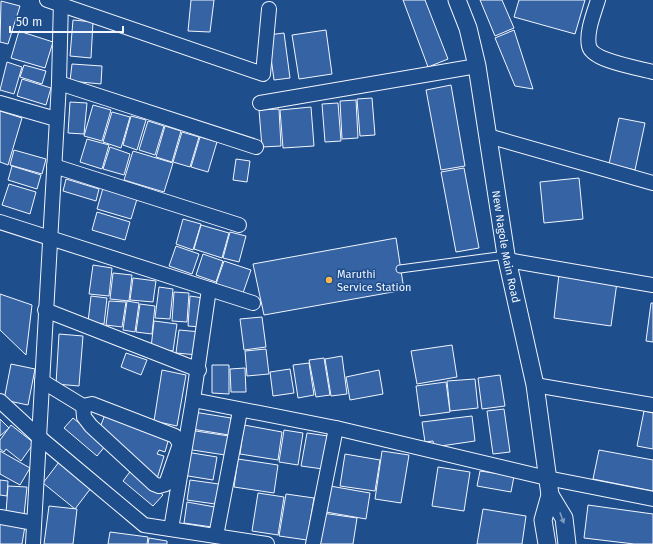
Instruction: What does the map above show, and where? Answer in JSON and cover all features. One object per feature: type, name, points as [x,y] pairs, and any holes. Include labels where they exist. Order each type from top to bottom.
[{"type":"street","points":[[47,0],[61,2],[262,74],[269,8]]},
{"type":"street","name":"New Nagole Main Road","points":[[457,0],[468,28],[477,66],[506,257],[534,385],[550,495],[564,518],[567,544]]},
{"type":"street","points":[[598,0],[590,31],[589,46],[593,53],[605,59],[653,72]]},
{"type":"street","points":[[32,544],[59,83],[61,2]]},
{"type":"street","points":[[260,103],[477,66]]},
{"type":"street","points":[[59,83],[256,148]]},
{"type":"street","points":[[0,103],[56,119]]},
{"type":"street","points":[[488,136],[653,183]]},
{"type":"street","points":[[54,166],[239,225]]},
{"type":"street","points":[[0,222],[253,303]]},
{"type":"street","points":[[506,257],[653,285]]},
{"type":"street","points":[[171,529],[199,370],[209,289]]},
{"type":"street","points":[[46,310],[199,370]]},
{"type":"street","points":[[42,381],[83,406],[92,404],[175,436],[180,444],[166,484],[159,486],[154,484],[142,474],[91,426],[84,417],[83,406]]},
{"type":"street","points":[[534,385],[653,405]]},
{"type":"street","points":[[193,400],[240,411],[336,428],[547,478],[653,499]]},
{"type":"street","points":[[0,401],[39,437],[144,524],[267,544]]},
{"type":"street","points":[[216,536],[240,411]]},
{"type":"street","points":[[313,544],[336,428]]},
{"type":"street","name":"New Nagole Main Road","points":[[547,544],[543,520],[550,495]]},
{"type":"street","points":[[0,517],[34,523]]},
{"type":"lane","points":[[400,269],[506,257]]},
{"type":"building","points":[[191,0],[214,0],[210,32],[188,31]]},
{"type":"building","points":[[403,0],[425,0],[448,59],[428,67]]},
{"type":"building","points":[[480,0],[502,0],[514,28],[495,36]]},
{"type":"building","points":[[519,0],[585,0],[575,34],[514,17]]},
{"type":"building","points":[[1,1],[20,6],[8,44],[0,42]]},
{"type":"building","points":[[73,20],[93,22],[91,58],[70,56]]},
{"type":"building","points":[[326,30],[332,74],[299,79],[292,35]]},
{"type":"building","points":[[514,30],[533,89],[515,86],[495,38]]},
{"type":"building","points":[[19,31],[53,42],[45,68],[11,58]]},
{"type":"building","points":[[284,33],[290,78],[274,80],[268,35]]},
{"type":"building","points":[[7,62],[22,67],[14,94],[0,90]]},
{"type":"building","points":[[72,64],[102,66],[101,84],[70,81]]},
{"type":"building","points":[[24,65],[46,71],[42,84],[20,77]]},
{"type":"building","points":[[22,79],[51,88],[46,105],[17,96]]},
{"type":"building","points":[[451,85],[465,166],[441,170],[426,90]]},
{"type":"building","points":[[372,98],[375,135],[360,136],[357,99]]},
{"type":"building","points":[[356,100],[358,138],[342,139],[340,101]]},
{"type":"building","points":[[70,102],[87,103],[84,134],[68,133]]},
{"type":"building","points":[[338,103],[341,141],[325,142],[322,104]]},
{"type":"building","points":[[93,105],[111,110],[102,141],[84,136]]},
{"type":"building","points":[[311,107],[314,146],[283,148],[280,110]]},
{"type":"building","points":[[279,109],[281,146],[262,147],[259,110]]},
{"type":"building","points":[[0,111],[22,118],[8,165],[0,162]]},
{"type":"building","points":[[112,112],[130,117],[121,148],[103,142]]},
{"type":"building","points":[[131,116],[146,120],[137,150],[123,145]]},
{"type":"building","points":[[619,118],[645,123],[635,170],[609,164]]},
{"type":"building","points":[[148,121],[164,126],[155,155],[139,150]]},
{"type":"building","points":[[165,126],[181,131],[172,162],[156,157]]},
{"type":"building","points":[[182,132],[199,137],[190,167],[173,162]]},
{"type":"building","points":[[200,137],[217,142],[208,172],[191,167]]},
{"type":"building","points":[[87,139],[109,145],[102,169],[80,162]]},
{"type":"building","points":[[110,147],[130,154],[124,175],[103,169]]},
{"type":"building","points":[[14,150],[46,159],[42,174],[10,165]]},
{"type":"building","points":[[133,151],[173,163],[164,192],[124,180]]},
{"type":"building","points":[[236,159],[250,161],[247,182],[233,180]]},
{"type":"building","points":[[12,166],[41,175],[37,189],[8,180]]},
{"type":"building","points":[[464,168],[479,248],[456,252],[441,172]]},
{"type":"building","points":[[579,178],[583,219],[544,223],[540,182]]},
{"type":"building","points":[[66,179],[99,189],[96,201],[63,191]]},
{"type":"building","points":[[9,184],[36,192],[30,214],[2,205]]},
{"type":"building","points":[[103,188],[137,199],[131,219],[97,209]]},
{"type":"building","points":[[97,212],[130,222],[125,240],[92,230]]},
{"type":"building","points":[[183,219],[201,224],[193,250],[176,244]]},
{"type":"building","points":[[201,225],[229,233],[222,258],[194,249]]},
{"type":"building","points":[[230,232],[246,236],[239,262],[223,258]]},
{"type":"building","name":"Maruthi Service Station","points":[[396,238],[404,290],[264,315],[253,264]]},
{"type":"building","points":[[176,246],[199,254],[192,274],[169,266]]},
{"type":"building","points":[[203,254],[223,261],[216,282],[196,275]]},
{"type":"building","points":[[224,261],[251,270],[243,293],[216,284]]},
{"type":"building","points":[[93,265],[112,268],[109,296],[89,294]]},
{"type":"building","points":[[113,273],[132,275],[129,301],[110,299]]},
{"type":"building","points":[[559,274],[617,282],[611,326],[554,318]]},
{"type":"building","points":[[133,278],[156,281],[153,302],[130,300]]},
{"type":"building","points":[[159,287],[173,289],[170,319],[155,318]]},
{"type":"building","points":[[174,292],[189,293],[187,322],[172,321]]},
{"type":"building","points":[[0,294],[32,305],[26,355],[0,330]]},
{"type":"building","points":[[91,296],[107,298],[104,324],[88,322]]},
{"type":"building","points":[[190,296],[203,298],[201,327],[188,326]]},
{"type":"building","points":[[109,301],[126,302],[122,327],[106,325]]},
{"type":"building","points":[[127,301],[139,303],[135,332],[123,330]]},
{"type":"building","points":[[651,303],[653,303],[653,342],[646,341]]},
{"type":"building","points":[[140,304],[155,306],[152,334],[136,332]]},
{"type":"building","points":[[262,317],[266,347],[244,350],[240,319]]},
{"type":"building","points":[[154,321],[177,324],[173,351],[151,348]]},
{"type":"building","points":[[179,330],[201,332],[198,355],[176,353]]},
{"type":"building","points":[[59,334],[83,336],[79,386],[56,384]]},
{"type":"building","points":[[452,345],[457,377],[417,384],[411,351]]},
{"type":"building","points":[[266,349],[269,374],[247,376],[245,351]]},
{"type":"building","points":[[126,353],[147,360],[141,375],[121,367]]},
{"type":"building","points":[[342,356],[347,394],[331,396],[325,359]]},
{"type":"building","points":[[324,358],[330,395],[316,397],[309,360]]},
{"type":"building","points":[[309,363],[314,395],[298,398],[293,365]]},
{"type":"building","points":[[11,364],[35,369],[28,405],[4,400]]},
{"type":"building","points":[[212,365],[229,365],[229,394],[212,393]]},
{"type":"building","points":[[245,368],[246,392],[231,392],[230,369]]},
{"type":"building","points":[[290,369],[294,393],[273,396],[270,372]]},
{"type":"building","points":[[162,370],[186,375],[177,426],[154,421]]},
{"type":"building","points":[[379,370],[383,394],[350,400],[346,377]]},
{"type":"building","points":[[500,375],[505,406],[482,409],[478,378]]},
{"type":"building","points":[[475,379],[478,408],[450,411],[447,381]]},
{"type":"building","points":[[446,382],[450,412],[420,416],[416,386]]},
{"type":"building","points":[[504,409],[510,452],[493,454],[487,411]]},
{"type":"building","points":[[644,411],[653,413],[653,449],[637,446]]},
{"type":"building","points":[[106,412],[169,438],[165,452],[159,450],[157,454],[164,456],[156,482],[99,430]]},
{"type":"building","points":[[194,412],[231,418],[229,435],[192,429]]},
{"type":"building","points":[[472,416],[475,441],[434,447],[433,441],[425,442],[422,422]]},
{"type":"building","points":[[73,418],[106,445],[97,456],[64,428]]},
{"type":"building","points":[[0,419],[9,428],[0,436]]},
{"type":"building","points":[[11,425],[34,443],[21,461],[6,449],[4,452],[0,449],[0,440]]},
{"type":"building","points":[[244,425],[282,432],[278,460],[240,454]]},
{"type":"building","points":[[189,430],[229,436],[225,455],[186,449]]},
{"type":"building","points":[[284,430],[303,433],[298,465],[279,462]]},
{"type":"building","points":[[307,433],[328,436],[323,469],[301,466]]},
{"type":"building","points":[[599,450],[653,460],[653,491],[593,479]]},
{"type":"building","points":[[0,451],[30,468],[20,485],[0,474]]},
{"type":"building","points":[[382,451],[409,455],[401,503],[375,499]]},
{"type":"building","points":[[186,452],[217,457],[213,480],[182,475]]},
{"type":"building","points":[[345,454],[380,460],[375,491],[340,486]]},
{"type":"building","points":[[238,459],[278,465],[274,493],[234,487]]},
{"type":"building","points":[[59,462],[91,488],[75,509],[43,483]]},
{"type":"building","points":[[438,467],[470,472],[464,511],[432,506]]},
{"type":"building","points":[[132,469],[163,495],[153,506],[123,481]]},
{"type":"building","points":[[480,471],[514,476],[511,492],[477,486]]},
{"type":"building","points":[[0,480],[8,481],[7,496],[0,495]]},
{"type":"building","points":[[190,480],[219,484],[215,504],[187,500]]},
{"type":"building","points":[[8,486],[27,487],[24,515],[6,513]]},
{"type":"building","points":[[330,486],[370,493],[366,519],[326,512]]},
{"type":"building","points":[[258,493],[284,497],[278,535],[252,531]]},
{"type":"building","points":[[286,494],[314,498],[307,540],[279,536]]},
{"type":"building","points":[[187,502],[215,507],[212,527],[184,523]]},
{"type":"building","points":[[588,505],[653,514],[653,544],[634,544],[584,538]]},
{"type":"building","points":[[49,506],[77,509],[73,544],[44,544]]},
{"type":"building","points":[[483,509],[526,516],[522,544],[477,544]]},
{"type":"building","points":[[322,513],[357,518],[353,544],[317,544]]},
{"type":"building","points":[[0,522],[25,526],[22,544],[0,544]]},
{"type":"building","points":[[110,532],[148,537],[147,544],[108,544]]},
{"type":"building","points":[[149,538],[167,541],[167,544],[148,544]]},
{"type":"place","name":"Maruthi Service Station","points":[[329,280]]}]
